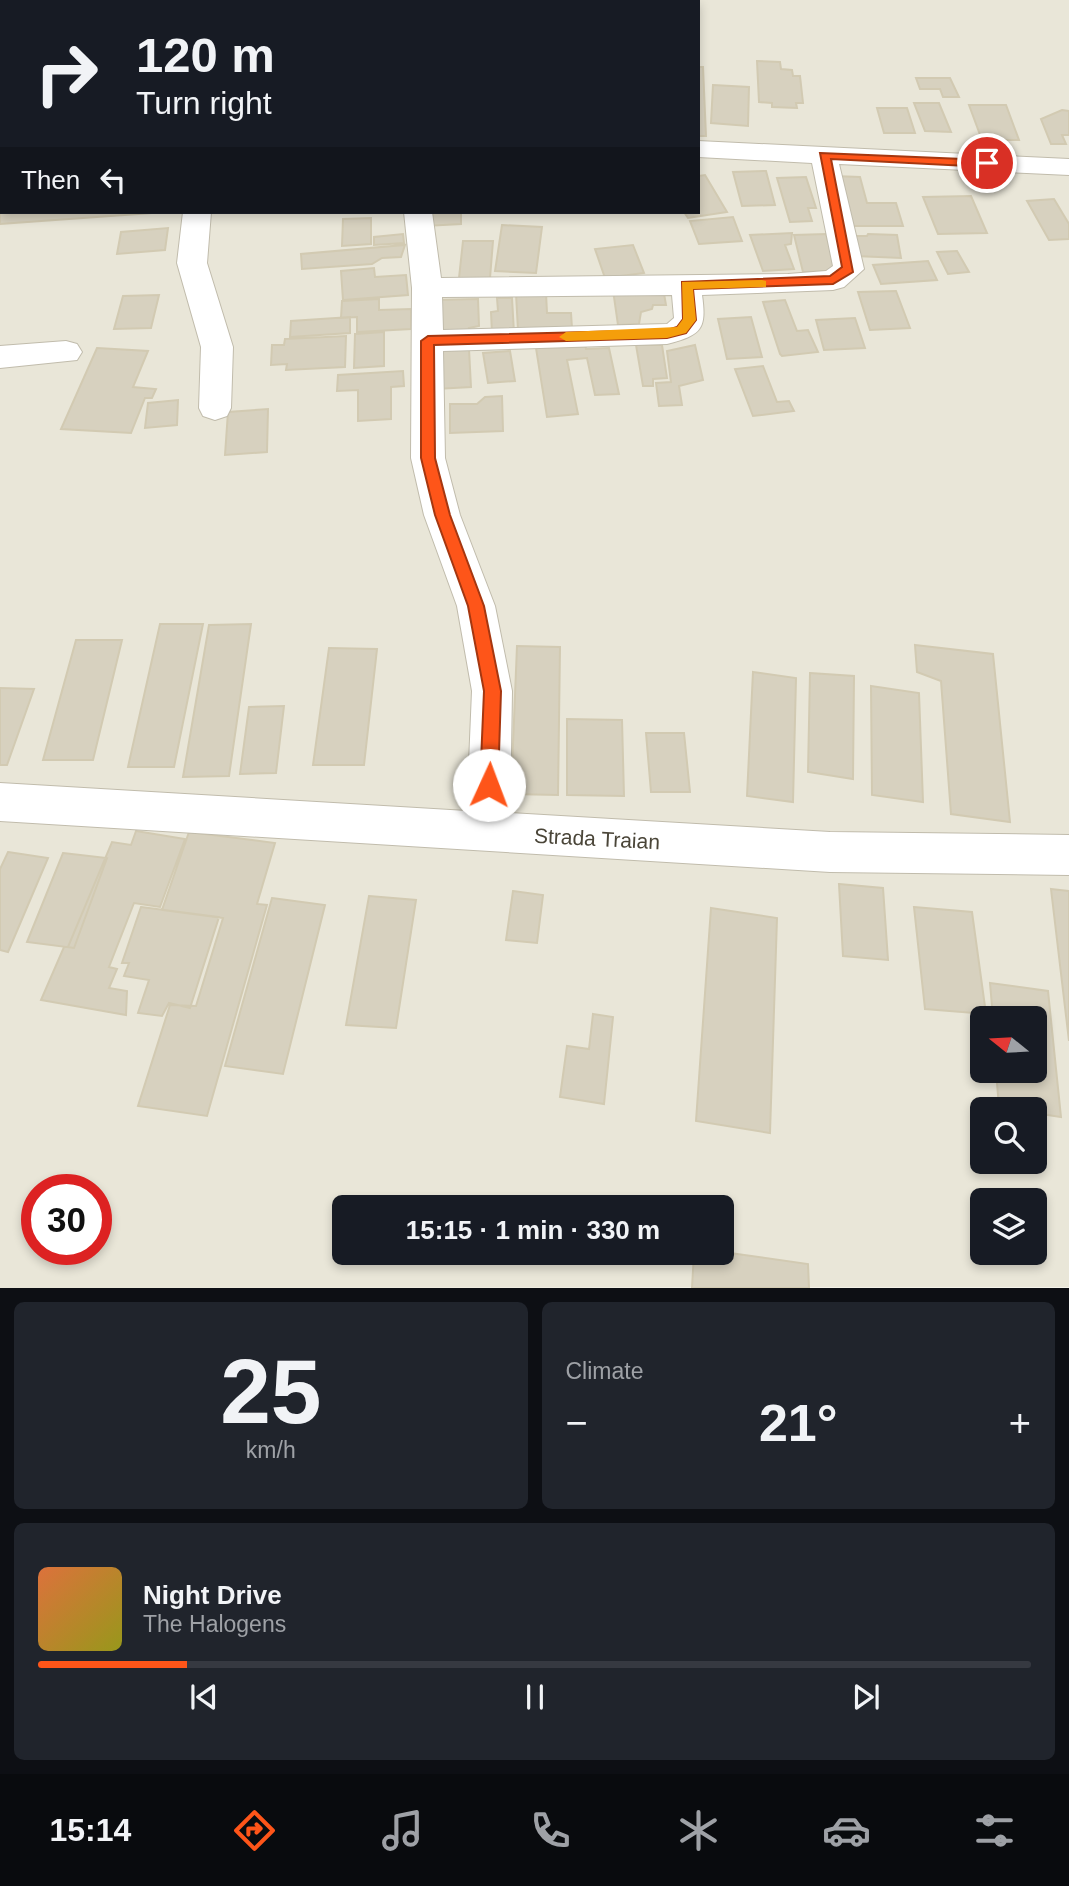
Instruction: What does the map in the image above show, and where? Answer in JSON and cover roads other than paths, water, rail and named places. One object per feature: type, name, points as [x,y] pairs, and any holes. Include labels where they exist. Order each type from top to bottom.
[{"type":"street","points":[[700,149],[1069,167]]},
{"type":"street","points":[[427,288],[788,284],[833,280],[849,269],[824,156]]},
{"type":"street","points":[[197,214],[192,263],[217,347],[215,408]]},
{"type":"street","points":[[418,214],[427,288],[428,458],[442,515],[476,606],[492,691],[488,833]]},
{"type":"street","points":[[428,341],[667,334],[681,330],[690,320],[686,285]]},
{"type":"street","points":[[0,357],[66,352]]},
{"type":"street","name":"Strada Traian","points":[[0,802],[830,852],[1069,855]]}]
